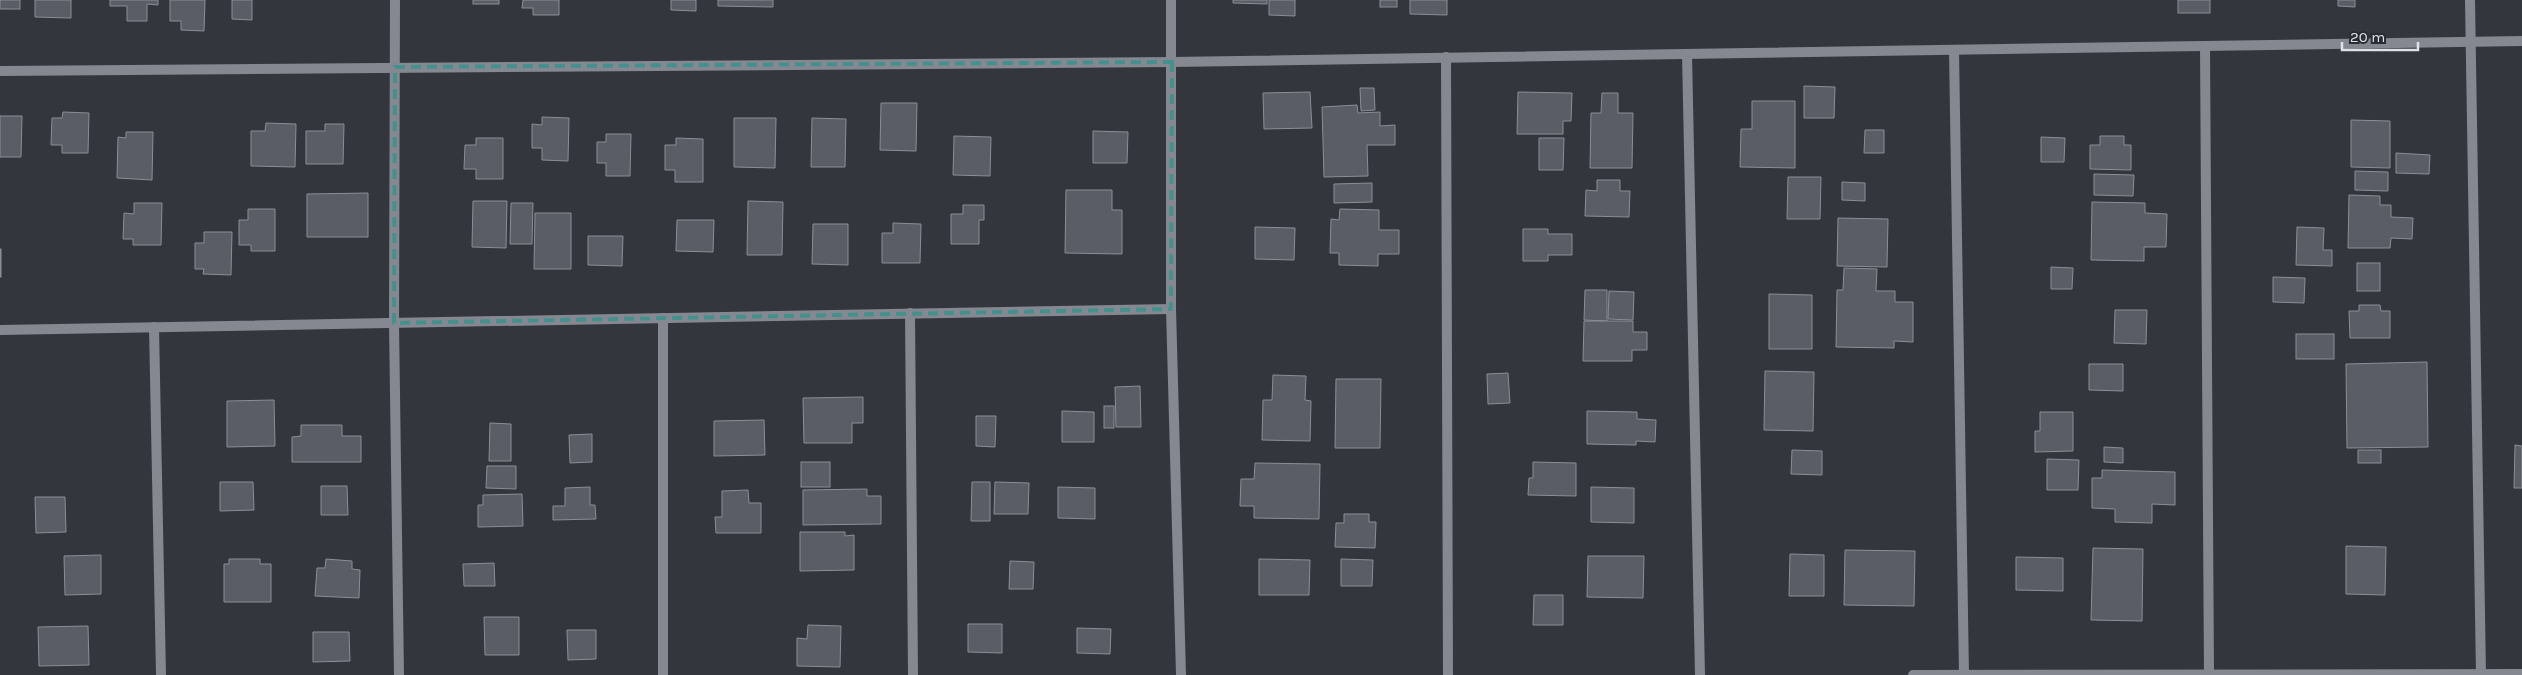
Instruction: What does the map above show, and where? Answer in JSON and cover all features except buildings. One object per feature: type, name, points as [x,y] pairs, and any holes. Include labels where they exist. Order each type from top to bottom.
[{"type":"street","points":[[395,0],[394,323],[399,675]]},
{"type":"street","points":[[1171,0],[1171,309],[1181,675]]},
{"type":"street","points":[[2470,0],[2481,675]]},
{"type":"street","points":[[0,70],[1172,62],[2522,41]]},
{"type":"street","points":[[2205,46],[2209,675]]},
{"type":"street","points":[[1954,50],[1964,675]]},
{"type":"street","points":[[1687,54],[1700,675]]},
{"type":"street","points":[[1446,57],[1448,675]]},
{"type":"street","points":[[0,330],[1171,309]]},
{"type":"street","points":[[910,314],[913,675]]},
{"type":"street","points":[[663,318],[663,675]]},
{"type":"street","points":[[154,327],[161,675]]},
{"type":"street","points":[[1913,675],[2522,674]]},
{"type":"highlighted area","points":[[1172,62],[1171,309],[394,323],[395,67]]}]
